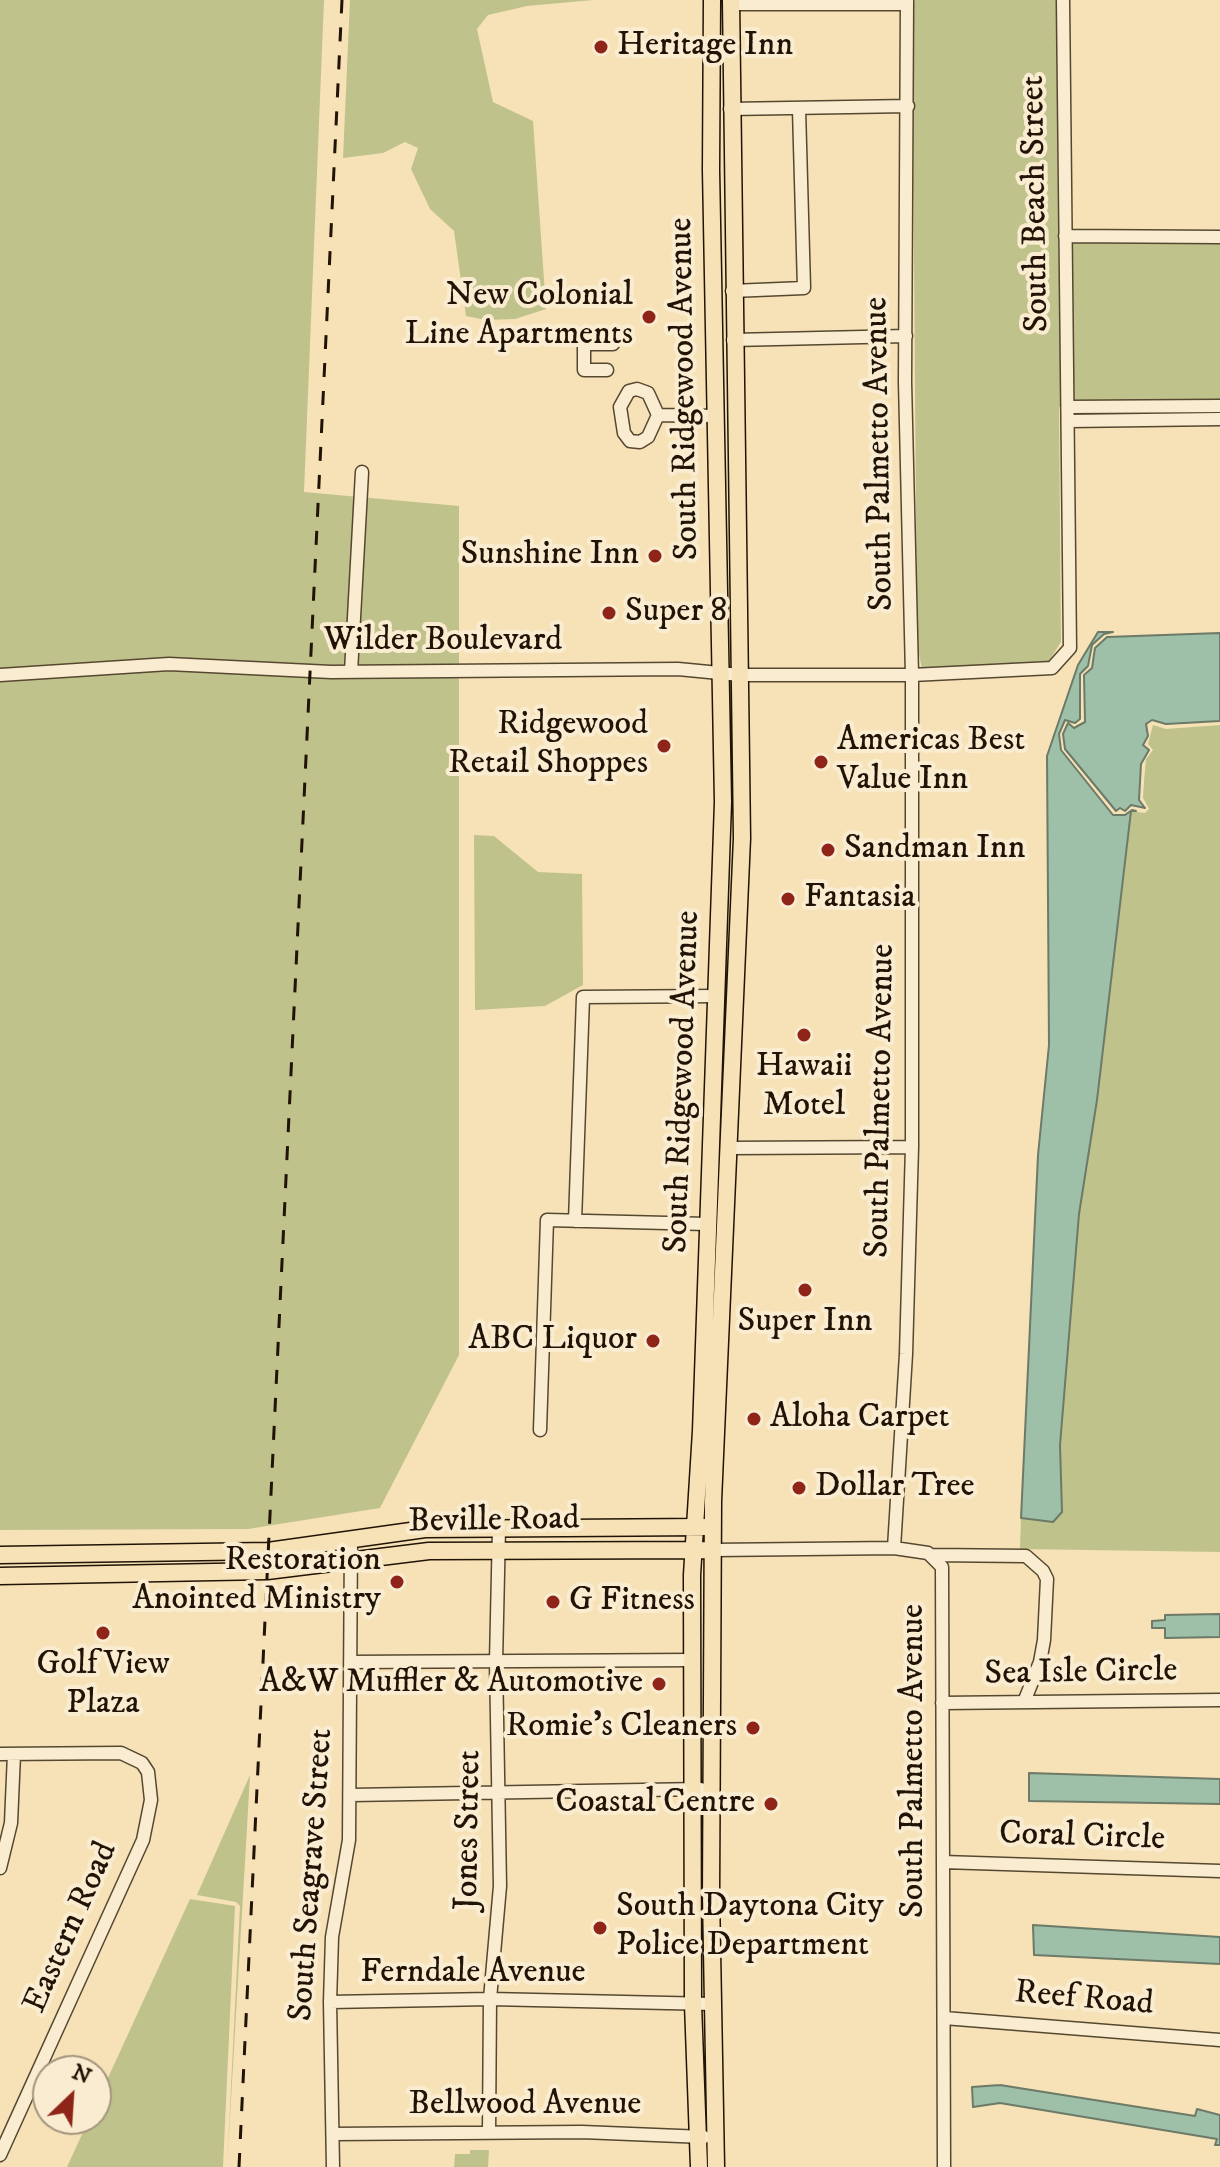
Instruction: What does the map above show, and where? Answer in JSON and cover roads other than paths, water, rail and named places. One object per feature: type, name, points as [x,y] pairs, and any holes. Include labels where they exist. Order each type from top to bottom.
[{"type":"main road","name":"South Ridgewood Avenue","points":[[699,2167],[693,2004],[694,1550],[723,836],[711,109],[712,0]]},
{"type":"main road","name":"South Ridgewood Avenue","points":[[716,2167],[712,2004],[714,1528],[742,838],[730,142],[731,2]]},
{"type":"main road","points":[[711,60],[721,104],[730,109]]},
{"type":"main road","points":[[711,109],[719,116],[730,142]]},
{"type":"main road","points":[[718,996],[727,1007],[735,1035]]},
{"type":"main road","points":[[707,1230],[716,1268],[724,1276]]},
{"type":"main road","name":"Beville Road","points":[[0,1555],[268,1551],[425,1529],[714,1528]]},
{"type":"main road","name":"Beville Road","points":[[0,1576],[267,1571],[426,1551],[714,1550]]},
{"type":"street","name":"South Beach Street","points":[[1063,0],[1070,648]]},
{"type":"street","points":[[731,2],[907,2]]},
{"type":"street","name":"South Palmetto Avenue","points":[[907,2],[906,336],[912,675],[912,1147],[906,1354],[894,1548],[932,1555],[942,1567],[944,2167]]},
{"type":"street","points":[[730,109],[908,106]]},
{"type":"street","points":[[732,291],[804,288],[799,109]]},
{"type":"street","points":[[1065,236],[1220,237]]},
{"type":"street","points":[[733,340],[906,336]]},
{"type":"street","points":[[607,370],[584,370],[584,344],[613,344]]},
{"type":"street","points":[[1069,407],[1220,406]]},
{"type":"street","points":[[658,415],[716,416]]},
{"type":"street","points":[[1069,421],[1220,419]]},
{"type":"street","points":[[351,672],[362,472]]},
{"type":"street","name":"Wilder Boulevard","points":[[0,675],[169,664],[351,672],[678,669],[721,675],[912,675],[1052,668],[1070,648]]},
{"type":"street","points":[[575,1221],[583,997],[718,996]]},
{"type":"street","points":[[729,1148],[912,1147]]},
{"type":"street","points":[[540,1430],[547,1220],[707,1230]]},
{"type":"street","name":"Jones Street","points":[[489,2132],[490,1999],[500,1886],[501,1793],[496,1662],[499,1528]]},
{"type":"street","name":"South Seagrave Street","points":[[333,2167],[330,2002],[332,1937],[349,1840],[351,1538]]},
{"type":"street","name":"Beville Road","points":[[714,1550],[894,1548]]},
{"type":"street","points":[[213,1553],[213,1574]]},
{"type":"street","points":[[932,1555],[1026,1556],[1043,1571],[1047,1579],[1044,1640],[1040,1662],[1024,1702]]},
{"type":"street","points":[[350,1662],[693,1660]]},
{"type":"street","name":"Sea Isle Circle","points":[[942,1703],[1220,1700]]},
{"type":"street","name":"Eastern Road","points":[[0,2155],[143,1840],[151,1800],[148,1772],[142,1763],[121,1753],[14,1754]]},
{"type":"street","points":[[0,1754],[14,1754],[11,1823],[0,1868]]},
{"type":"street","points":[[351,1795],[712,1789]]},
{"type":"street","name":"Coral Circle","points":[[943,1862],[1220,1871]]},
{"type":"street","name":"Ferndale Avenue","points":[[330,2002],[490,1999],[712,2004]]},
{"type":"street","name":"Reef Road","points":[[944,2018],[1220,2040]]},
{"type":"street","name":"Bellwood Avenue","points":[[333,2134],[489,2132],[716,2137]]},
{"type":"railway","points":[[239,2167],[342,0]]},
{"type":"place","name":"Heritage Inn","points":[[601,47]]},
{"type":"place","name":"New Colonial Line Apartments","points":[[649,317]]},
{"type":"place","name":"Sunshine Inn","points":[[655,556]]},
{"type":"place","name":"Super 8","points":[[609,613]]},
{"type":"place","name":"Ridgewood Retail Shoppes","points":[[664,746]]},
{"type":"place","name":"Americas Best Value Inn","points":[[821,762]]},
{"type":"place","name":"Sandman Inn","points":[[828,850]]},
{"type":"place","name":"Fantasia","points":[[788,899]]},
{"type":"place","name":"Hawaii Motel","points":[[804,1035]]},
{"type":"place","name":"Super Inn","points":[[805,1290]]},
{"type":"place","name":"ABC Liquor","points":[[653,1341]]},
{"type":"place","name":"Aloha Carpet","points":[[754,1419]]},
{"type":"place","name":"Dollar Tree","points":[[799,1488]]},
{"type":"place","name":"Restoration Anointed Ministry","points":[[397,1582]]},
{"type":"place","name":"G Fitness","points":[[553,1602]]},
{"type":"place","name":"GolfView Plaza","points":[[103,1633]]},
{"type":"place","name":"A&W Muffler & Automotive","points":[[659,1684]]},
{"type":"place","name":"Romie's Cleaners","points":[[753,1728]]},
{"type":"place","name":"Coastal Centre","points":[[771,1804]]},
{"type":"place","name":"South Daytona City Police Department","points":[[600,1928]]}]
